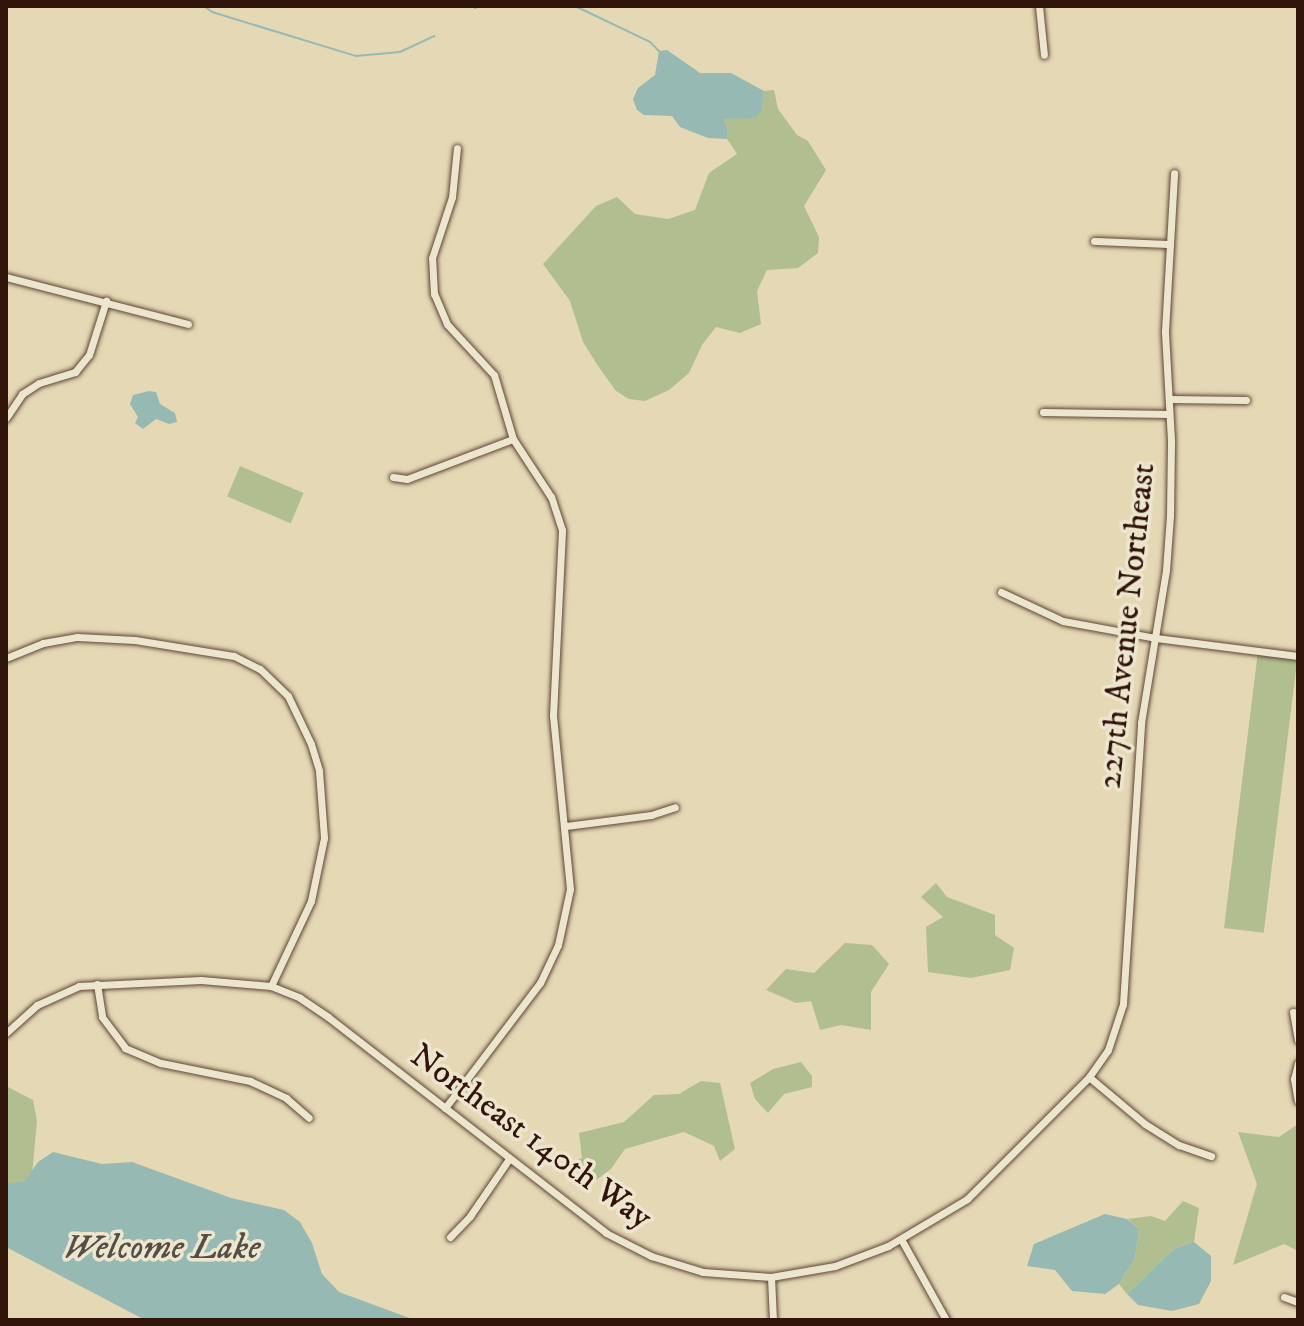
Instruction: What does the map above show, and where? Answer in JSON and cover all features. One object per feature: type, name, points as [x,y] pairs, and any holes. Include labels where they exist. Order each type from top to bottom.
[{"type":"street","points":[[1039,6],[1044,55]]},
{"type":"street","points":[[445,1108],[519,1015],[540,983],[558,945],[570,889],[553,715],[562,530],[551,497],[513,439],[494,375],[484,361],[460,340],[439,309],[432,280],[435,240],[452,197],[457,148]]},
{"type":"street","name":"227th Avenue Northeast","points":[[1089,1077],[1108,1050],[1123,1004],[1141,723],[1156,638],[1170,515],[1165,331],[1174,173]]},
{"type":"street","points":[[1094,241],[1170,244]]},
{"type":"street","points":[[6,277],[188,324]]},
{"type":"street","points":[[6,418],[22,394],[39,383],[75,372],[99,331],[106,301]]},
{"type":"street","points":[[1169,399],[1246,400]]},
{"type":"street","points":[[1043,412],[1169,414]]},
{"type":"street","points":[[393,477],[407,479],[513,439]]},
{"type":"street","points":[[1001,592],[1063,621],[1156,638],[1298,656]]},
{"type":"street","points":[[6,658],[43,643],[101,636],[219,652],[260,669],[279,686],[296,710],[319,771],[324,838],[311,901],[271,986]]},
{"type":"street","points":[[566,826],[651,815],[675,807]]},
{"type":"street","name":"Northeast 140th Way","points":[[6,1033],[23,1015],[53,996],[97,984],[213,980],[271,986],[313,1006],[594,1225],[635,1249],[703,1272],[771,1277],[835,1266],[901,1239],[967,1199],[1089,1077]]},
{"type":"street","points":[[97,984],[102,1017],[125,1048],[161,1063],[250,1081],[286,1098],[309,1118]]},
{"type":"street","points":[[1293,1012],[1298,1040]]},
{"type":"street","points":[[1298,1063],[1294,1079],[1298,1101]]},
{"type":"street","points":[[1089,1077],[1145,1124],[1179,1145],[1211,1156]]},
{"type":"street","points":[[450,1237],[470,1216],[509,1159]]},
{"type":"street","points":[[901,1239],[946,1320]]},
{"type":"street","points":[[771,1277],[773,1320]]},
{"type":"street","points":[[1284,1297],[1298,1302]]},
{"type":"green space","points":[[774,90],[778,109],[797,135],[808,141],[826,170],[804,206],[819,237],[818,253],[798,268],[767,270],[757,291],[761,324],[740,333],[716,327],[702,345],[689,373],[669,390],[645,401],[629,399],[616,391],[598,366],[583,342],[570,301],[543,264],[596,206],[617,197],[635,214],[668,219],[695,210],[709,173],[737,154],[727,139],[728,130],[722,119],[762,110],[764,91]]},
{"type":"green space","points":[[240,466],[304,493],[291,523],[227,496]]},
{"type":"green space","points":[[1258,651],[1298,656],[1264,933],[1224,928]]},
{"type":"green space","points":[[936,883],[947,897],[995,915],[995,935],[1014,948],[1010,970],[971,978],[928,972],[926,927],[943,917],[921,897]]},
{"type":"green space","points":[[845,943],[872,945],[889,964],[871,992],[871,1030],[841,1025],[820,1030],[811,1001],[796,1003],[766,990],[786,969],[814,973]]},
{"type":"green space","points":[[801,1062],[812,1076],[812,1087],[784,1094],[768,1113],[755,1099],[750,1083],[773,1069]]},
{"type":"green space","points":[[701,1081],[720,1083],[735,1149],[720,1161],[714,1146],[684,1132],[625,1149],[611,1169],[592,1183],[567,1164],[582,1158],[579,1133],[624,1122],[654,1095],[679,1094]]},
{"type":"green space","points":[[6,1086],[33,1100],[37,1121],[32,1175],[25,1181],[11,1184],[6,1184]]},
{"type":"green space","points":[[1298,1124],[1298,1251],[1284,1244],[1233,1265],[1257,1184],[1238,1132],[1279,1137]]},
{"type":"green space","points":[[1183,1201],[1199,1208],[1194,1242],[1175,1248],[1127,1294],[1119,1284],[1135,1258],[1139,1229],[1128,1219],[1151,1216],[1165,1221]]},
{"type":"water","points":[[667,50],[700,73],[731,73],[764,91],[762,110],[755,118],[723,119],[728,130],[727,139],[708,138],[680,127],[672,116],[644,115],[637,110],[633,99],[638,88],[655,75],[659,51]]},
{"type":"water","points":[[156,392],[160,404],[175,413],[177,422],[169,424],[156,419],[143,429],[135,423],[138,417],[130,404],[133,395]]},
{"type":"water","name":"Welcome Lake","points":[[53,1152],[102,1164],[132,1162],[231,1198],[284,1210],[300,1222],[312,1243],[322,1274],[339,1292],[415,1320],[145,1320],[6,1247],[6,1184],[25,1181],[38,1162]]},
{"type":"water","points":[[1105,1214],[1127,1219],[1139,1229],[1135,1258],[1119,1284],[1105,1294],[1072,1291],[1055,1270],[1027,1266],[1034,1244]]},
{"type":"water","points":[[1194,1242],[1211,1256],[1211,1281],[1199,1304],[1172,1311],[1138,1305],[1127,1294],[1175,1248]]},
{"type":"waterway","points":[[204,6],[212,12],[356,56],[400,52],[435,36]]},
{"type":"waterway","points":[[475,8],[479,6]]},
{"type":"waterway","points":[[575,6],[650,42],[659,51]]}]
